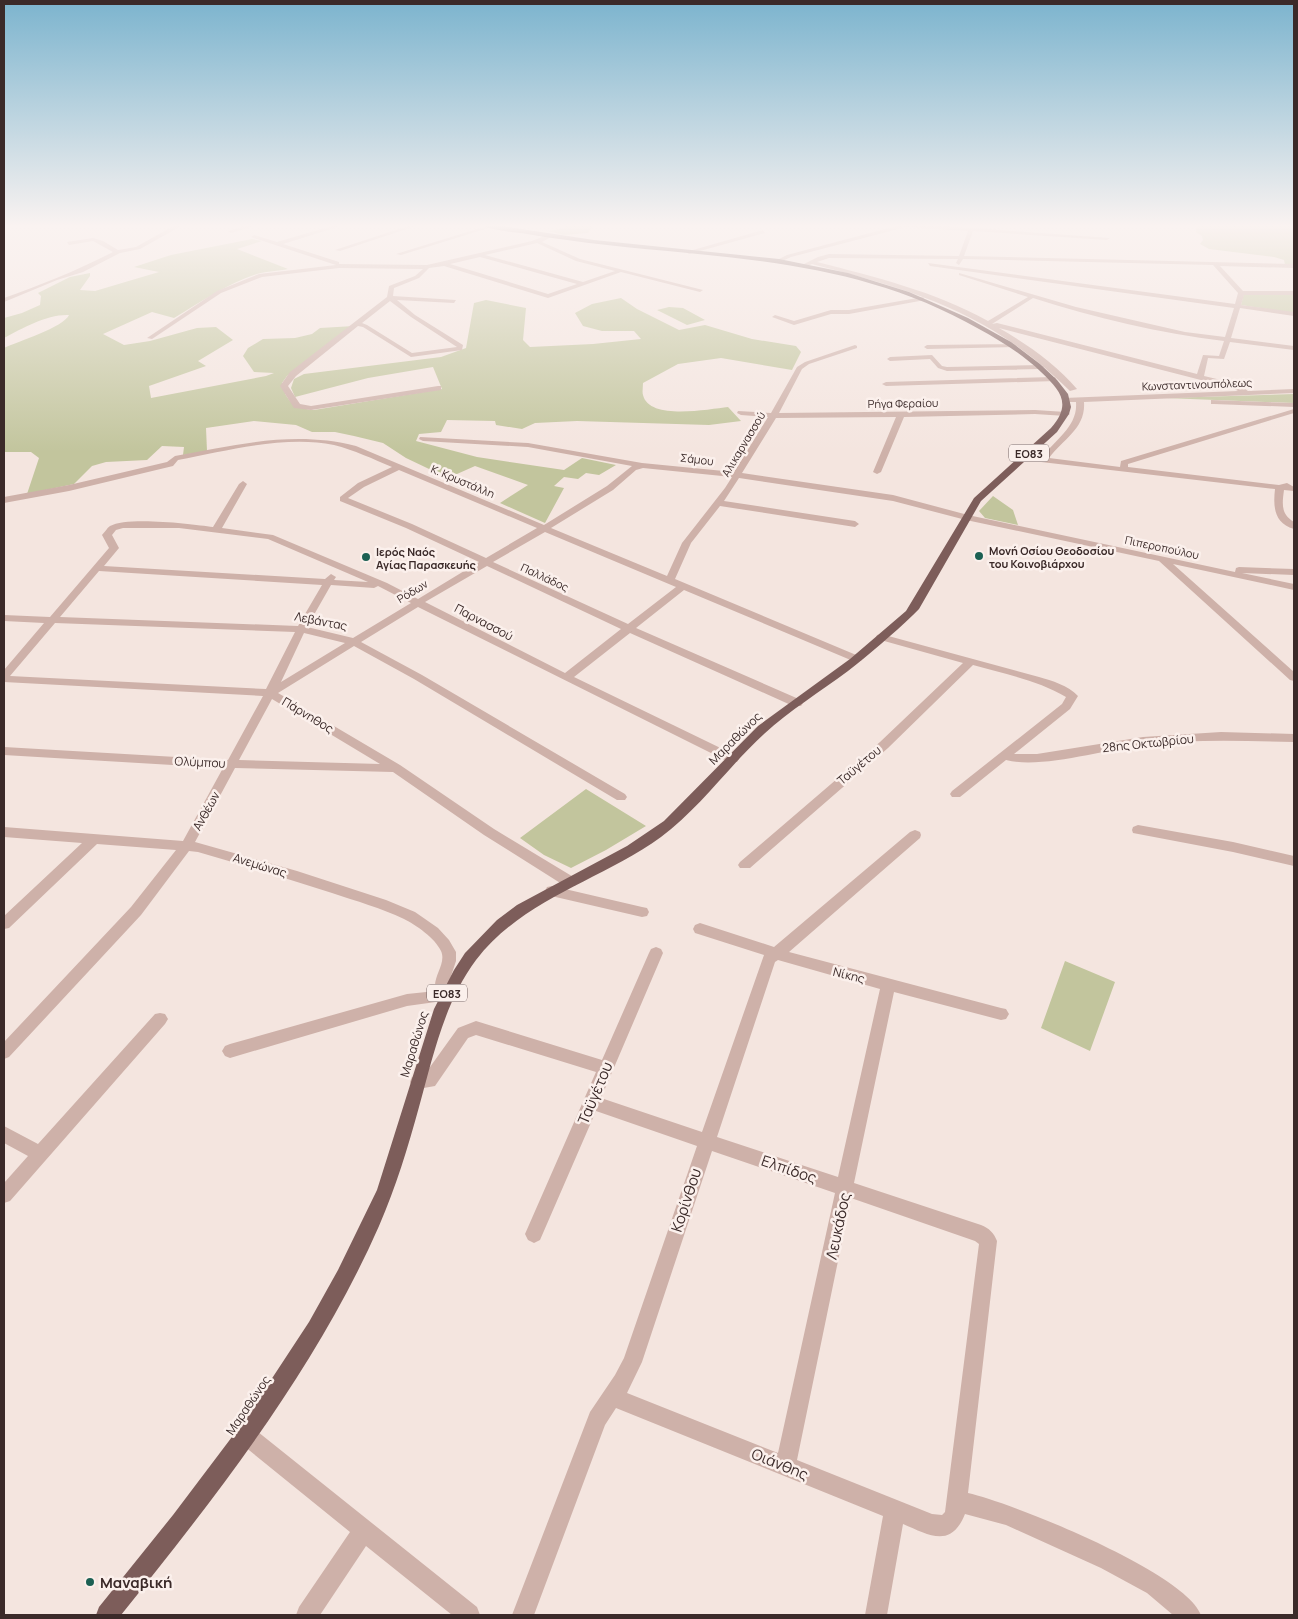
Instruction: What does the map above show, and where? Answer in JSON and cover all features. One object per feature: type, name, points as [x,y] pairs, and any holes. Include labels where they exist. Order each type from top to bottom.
[{"type":"main road","points":[[926,301],[1014,346],[1040,367],[1054,381],[1066,398],[1066,414]]},
{"type":"main road","name":"Μαραθώνος","points":[[107,1615],[207,1488],[246,1435],[330,1304],[372,1222],[390,1178],[435,1022],[445,996],[484,940],[505,921],[552,891],[622,856],[658,833],[680,815],[761,730],[857,658],[914,609],[977,500],[1058,426],[1066,414]]},
{"type":"street","points":[[150,338],[206,301]]},
{"type":"street","points":[[387,301],[293,374],[284,386],[295,404],[306,408],[318,408],[438,388]]},
{"type":"street","points":[[356,324],[365,326],[411,354],[460,349],[461,346],[394,301]]},
{"type":"street","points":[[431,301],[454,302]]},
{"type":"street","points":[[775,317],[794,323],[831,312],[849,312],[914,301]]},
{"type":"street","points":[[941,301],[989,324],[1026,346],[1073,389]]},
{"type":"street","points":[[989,324],[1026,301]]},
{"type":"street","points":[[1047,301],[1074,309],[1185,334],[1294,348]]},
{"type":"street","points":[[1196,301],[1294,314]]},
{"type":"street","points":[[1200,377],[1205,356],[1222,358],[1239,301]]},
{"type":"street","points":[[989,324],[1235,386],[1247,393]]},
{"type":"street","points":[[927,347],[1014,346]]},
{"type":"street","name":"Αλικαρνασσού","points":[[670,580],[687,543],[719,503],[738,475],[752,448],[782,404],[792,379],[800,367],[855,347]]},
{"type":"street","points":[[890,359],[932,357],[941,368],[947,369],[1040,367]]},
{"type":"street","points":[[886,384],[1054,381],[1104,399]]},
{"type":"street","name":"Κωνσταντινουπόλεως","points":[[1066,398],[1080,401],[1294,391]]},
{"type":"street","name":"Κωνσταντινουπόλεως","points":[[1066,398],[1104,399]]},
{"type":"street","points":[[1117,398],[1294,405]]},
{"type":"street","points":[[1044,460],[1080,418],[1082,411],[1080,401]]},
{"type":"street","points":[[1253,403],[1274,418]]},
{"type":"street","name":"Ρήγα Φεραίου","points":[[740,413],[773,416],[1035,412],[1066,414]]},
{"type":"street","points":[[1124,469],[1124,463],[1294,412]]},
{"type":"street","points":[[877,472],[901,414]]},
{"type":"street","name":"Σάμου","points":[[423,439],[528,445],[642,465],[738,475],[893,498],[966,517]]},
{"type":"street","name":"Κ. Κρυστάλλη","points":[[4,500],[170,464],[175,458],[293,441],[321,440],[335,442],[857,658]]},
{"type":"street","points":[[1024,458],[1294,487]]},
{"type":"street","name":"Ρόδων","points":[[270,693],[352,642],[585,504],[613,486],[632,468],[642,465]]},
{"type":"street","name":"Παλλάδος","points":[[399,467],[360,486],[346,494],[343,499],[408,526],[629,629],[797,704]]},
{"type":"street","points":[[4,678],[114,548],[107,536],[113,528],[122,526],[179,525],[216,530],[243,484]]},
{"type":"street","points":[[1280,487],[1278,514],[1281,519],[1294,526]]},
{"type":"street","points":[[719,503],[855,524]]},
{"type":"street","name":"Πιπεροπούλου","points":[[966,517],[1294,587]]},
{"type":"street","name":"Παρνασσού","points":[[216,530],[270,537],[384,585],[508,649],[733,759]]},
{"type":"street","points":[[1161,558],[1294,678]]},
{"type":"street","name":"Ανθέων","points":[[4,1052],[136,911],[187,845],[270,693],[301,630],[339,566]]},
{"type":"street","points":[[97,568],[384,585]]},
{"type":"street","points":[[1231,573],[1252,569],[1294,572]]},
{"type":"street","points":[[567,677],[683,586]]},
{"type":"street","name":"Λεβάντας","points":[[4,618],[301,630],[352,642],[418,677],[621,797]]},
{"type":"street","points":[[881,637],[1057,687],[1072,696],[1066,706],[956,794]]},
{"type":"street","name":"Ταϋγέτου","points":[[745,865],[884,745],[970,662]]},
{"type":"street","name":"Πάρνηθος","points":[[4,678],[270,693],[396,768],[457,811],[570,882]]},
{"type":"street","name":"28ης Οκτωβρίου","points":[[1003,755],[1019,759],[1036,758],[1144,741],[1221,736],[1294,738]]},
{"type":"street","name":"Ολύμπου","points":[[4,751],[231,764],[396,768]]},
{"type":"street","points":[[1138,830],[1233,847],[1294,861]]},
{"type":"street","name":"Ανεμώνας","points":[[4,832],[187,845],[292,874],[381,904],[410,916],[433,932],[447,948],[449,961],[440,985],[445,996]]},
{"type":"street","name":"Κορίνθου","points":[[523,1615],[597,1419],[603,1408],[613,1397],[632,1362],[768,959],[774,953],[790,944],[915,835]]},
{"type":"street","points":[[4,924],[95,838]]},
{"type":"street","points":[[552,891],[642,912]]},
{"type":"street","name":"Νίκης","points":[[700,929],[815,966],[1000,1014]]},
{"type":"street","name":"Ταϋγέτου","points":[[534,1234],[656,953]]},
{"type":"street","name":"Λευκάδος","points":[[785,1467],[888,985]]},
{"type":"street","points":[[230,1050],[407,1000],[445,996]]},
{"type":"street","points":[[4,1195],[160,1019]]},
{"type":"street","points":[[418,1082],[429,1081],[463,1033],[476,1028],[605,1068]]},
{"type":"street","name":"Ελπίδος","points":[[591,1102],[981,1234],[987,1238],[985,1279],[956,1503]]},
{"type":"street","points":[[4,1134],[41,1154]]},
{"type":"street","name":"Οιάνθης","points":[[613,1397],[932,1525],[942,1527],[947,1525],[953,1518],[956,1503]]},
{"type":"street","points":[[246,1435],[469,1615]]},
{"type":"street","points":[[956,1503],[969,1504],[1008,1516],[1109,1560],[1155,1585],[1190,1615]]},
{"type":"street","points":[[876,1615],[895,1510]]},
{"type":"street","points":[[308,1615],[364,1530]]},
{"type":"green space","points":[[40,301],[203,301],[174,318],[152,312],[103,334],[124,345],[150,341],[197,328],[216,327],[233,340],[198,361],[206,366],[149,386],[151,398],[274,373],[254,372],[243,356],[248,348],[263,339],[295,338],[312,334],[320,328],[354,326],[287,376],[282,383],[286,395],[292,403],[302,408],[314,410],[442,389],[433,367],[368,378],[295,397],[291,388],[294,379],[304,374],[441,357],[466,348],[474,303],[484,301],[526,308],[523,340],[530,347],[593,344],[641,339],[634,331],[602,331],[583,326],[575,313],[592,304],[609,301],[625,301],[637,309],[679,330],[705,325],[752,339],[796,346],[801,352],[792,370],[721,358],[678,364],[643,383],[643,395],[648,403],[656,408],[681,412],[728,407],[741,421],[709,425],[577,421],[535,423],[522,429],[496,425],[495,421],[447,420],[441,432],[419,434],[416,441],[477,457],[564,470],[582,458],[616,465],[599,475],[586,473],[578,479],[564,477],[554,486],[564,488],[545,523],[500,503],[528,485],[475,466],[448,478],[406,458],[383,443],[335,432],[312,432],[296,425],[254,421],[206,428],[207,451],[183,455],[184,447],[162,446],[147,460],[106,462],[92,466],[74,484],[27,494],[39,458],[31,452],[4,452],[4,348],[50,329],[65,320],[69,315],[44,319],[4,338],[4,318],[40,305]]},
{"type":"green space","points":[[1242,301],[1294,301],[1294,313],[1241,305]]},
{"type":"green space","points":[[669,307],[683,308],[705,320],[687,325],[657,310]]},
{"type":"green space","points":[[1294,394],[1294,403],[1165,398]]},
{"type":"green space","points":[[993,496],[1013,510],[1018,525],[985,518],[979,511]]},
{"type":"green space","points":[[586,789],[646,826],[571,868],[544,855],[520,838]]},
{"type":"green space","points":[[1065,961],[1115,982],[1090,1051],[1041,1028]]},
{"type":"place","name":"Μονή Οσίου Θεοδοσίου του Κοινοβιάρχου","points":[[979,556]]},
{"type":"place","name":"Ιερός Ναός Αγίας Παρασκευής","points":[[366,557]]},
{"type":"place","name":"Μαναβική","points":[[90,1582]]}]
